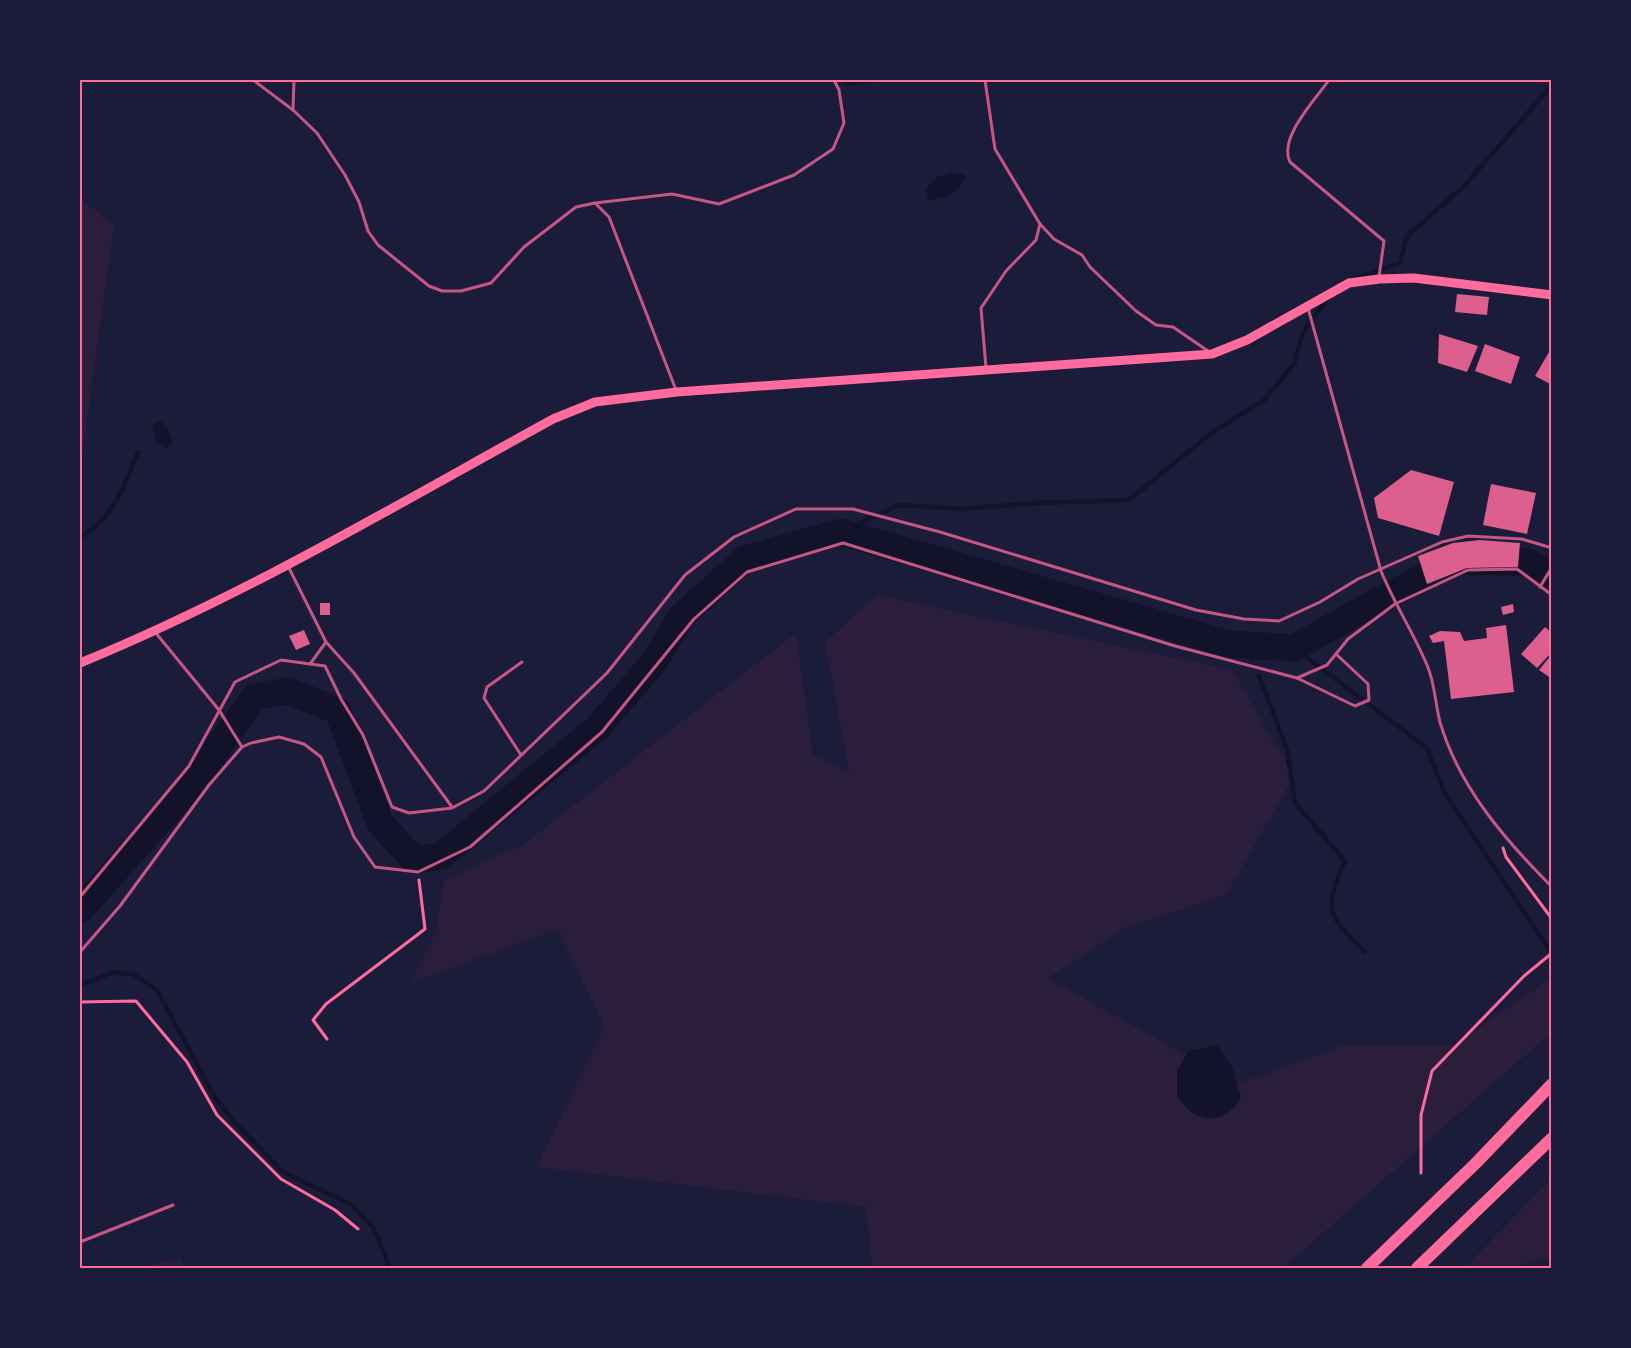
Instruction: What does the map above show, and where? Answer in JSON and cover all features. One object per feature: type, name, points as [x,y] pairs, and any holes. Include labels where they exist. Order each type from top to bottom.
[{"type":"highway","points":[[1367,1269],[1475,1164],[1551,1084]]},
{"type":"highway","points":[[1417,1269],[1551,1138]]},
{"type":"main road","points":[[80,663],[155,632],[287,564],[553,419],[596,402],[677,392],[1212,354],[1248,340],[1349,283],[1379,279],[1414,278],[1551,295]]},
{"type":"lane","points":[[253,80],[293,110],[317,133],[345,175],[359,202],[368,231],[378,245],[415,277],[442,291],[461,291],[491,283],[524,247],[576,207],[672,194],[720,204],[794,175],[832,150],[844,123],[839,90],[834,80]]},
{"type":"lane","points":[[293,110],[294,80]]},
{"type":"lane","points":[[985,80],[995,149],[1040,224],[1054,239],[1082,255],[1090,267],[1136,311],[1156,325],[1173,327],[1212,354]]},
{"type":"lane","points":[[1329,80],[1288,139],[1286,155],[1290,162],[1384,241],[1379,279]]},
{"type":"lane","points":[[595,203],[609,217],[677,392]]},
{"type":"lane","points":[[986,370],[981,308],[1006,271],[1036,240],[1040,224]]},
{"type":"lane","points":[[1307,305],[1381,571],[1395,604],[1428,667],[1440,723],[1458,765],[1478,802],[1517,851],[1551,887]]},
{"type":"lane","points":[[80,897],[189,766],[235,682],[280,660],[325,666],[341,699],[363,735],[393,807],[409,813],[452,808],[484,791],[607,673],[686,575],[735,537],[796,509],[853,509],[1196,610],[1244,619],[1279,621],[1320,602],[1358,579],[1381,571],[1442,542],[1468,536],[1522,539],[1551,548]]},
{"type":"lane","points":[[80,952],[120,906],[208,784],[242,747],[279,737],[304,744],[321,757],[354,837],[375,867],[418,872],[470,847],[602,732],[694,619],[747,572],[843,543],[1174,646],[1297,678],[1355,706],[1369,700],[1368,684],[1336,654]]},
{"type":"lane","points":[[287,564],[326,642],[354,673],[452,808]]},
{"type":"lane","points":[[1540,587],[1551,567]]},
{"type":"lane","points":[[1297,678],[1326,665],[1348,639],[1395,604],[1468,570],[1517,569],[1551,595]]},
{"type":"lane","points":[[155,632],[219,710],[242,747]]},
{"type":"lane","points":[[310,664],[326,642]]},
{"type":"lane","points":[[521,755],[484,698],[487,687],[522,662]]},
{"type":"lane","points":[[80,1242],[173,1205]]},
{"type":"path","points":[[1502,846],[1506,857],[1551,919]]},
{"type":"path","points":[[327,1039],[314,1020],[326,1004],[425,929],[418,872]]},
{"type":"path","points":[[1421,1173],[1421,1115],[1432,1071],[1524,976],[1551,953]]},
{"type":"path","points":[[80,1002],[136,1001],[187,1062],[217,1115],[281,1179],[334,1210],[358,1229]]},
{"type":"shaded area","points":[[840,80],[894,80],[851,85],[842,83]]},
{"type":"shaded area","points":[[952,172],[965,175],[960,187],[952,194],[928,200],[926,189],[937,177]]},
{"type":"shaded area","points":[[80,198],[114,226],[80,470]]},
{"type":"shaded area","points":[[160,421],[168,429],[173,441],[167,449],[157,442],[152,425]]},
{"type":"shaded area","points":[[877,595],[1232,670],[1294,776],[1226,895],[1125,928],[1048,978],[1238,1084],[1341,1046],[1453,1046],[1551,978],[1552,1032],[1283,1268],[872,1268],[866,1207],[537,1167],[604,1026],[558,929],[411,983],[436,932],[444,880],[524,844],[796,633],[813,754],[849,771],[825,642]]},
{"type":"shaded area","points":[[1217,1045],[1233,1069],[1241,1097],[1228,1113],[1216,1118],[1203,1118],[1191,1112],[1177,1098],[1177,1071],[1188,1051]]},
{"type":"shaded area","points":[[1551,1180],[1551,1257],[1506,1268],[1464,1268]]},
{"type":"shaded area","points":[[181,1259],[184,1268],[133,1268]]},
{"type":"building","points":[[1457,294],[1489,297],[1487,315],[1455,312]]},
{"type":"building","points":[[1439,334],[1478,346],[1467,372],[1438,363]]},
{"type":"building","points":[[1485,344],[1520,357],[1511,384],[1475,371]]},
{"type":"building","points":[[1552,347],[1552,385],[1535,376]]},
{"type":"building","points":[[1411,470],[1454,482],[1439,536],[1378,518],[1374,498]]},
{"type":"building","points":[[1491,484],[1536,493],[1527,534],[1483,525]]},
{"type":"building","points":[[1480,540],[1520,543],[1518,567],[1467,568],[1427,584],[1418,556],[1453,543]]},
{"type":"building","points":[[320,603],[330,603],[330,615],[320,615]]},
{"type":"building","points":[[1513,604],[1514,612],[1503,615],[1501,607]]},
{"type":"building","points":[[1506,625],[1514,692],[1451,699],[1444,641],[1433,643],[1429,636],[1440,631],[1460,632],[1464,641],[1487,638],[1486,628]]},
{"type":"building","points":[[1545,627],[1552,633],[1552,652],[1537,668],[1521,654]]},
{"type":"building","points":[[304,630],[310,644],[296,650],[289,636]]},
{"type":"building","points":[[1552,654],[1552,679],[1539,670]]},
{"type":"waterway","points":[[1357,278],[1400,263],[1407,236],[1464,186],[1552,85]]},
{"type":"waterway","points":[[841,532],[899,505],[963,509],[1036,503],[1129,500],[1214,431],[1263,401],[1294,364],[1303,333],[1327,299]]},
{"type":"waterway","points":[[80,537],[101,522],[109,512],[138,452]]},
{"type":"waterway","points":[[80,910],[191,786],[254,697],[288,691],[338,711],[380,823],[414,860],[441,856],[597,728],[654,662],[682,616],[745,559],[841,532],[1229,644],[1294,648],[1455,561],[1528,562],[1552,577]]},
{"type":"waterway","points":[[1246,645],[1252,659]]},
{"type":"waterway","points":[[1294,648],[1427,748],[1444,792],[1552,954]]},
{"type":"waterway","points":[[1259,676],[1287,749],[1295,803],[1345,861],[1333,891],[1333,912],[1343,930],[1365,952]]},
{"type":"waterway","points":[[80,985],[114,972],[133,974],[157,990],[214,1096],[234,1122],[283,1172],[352,1205],[374,1229],[390,1268]]}]
